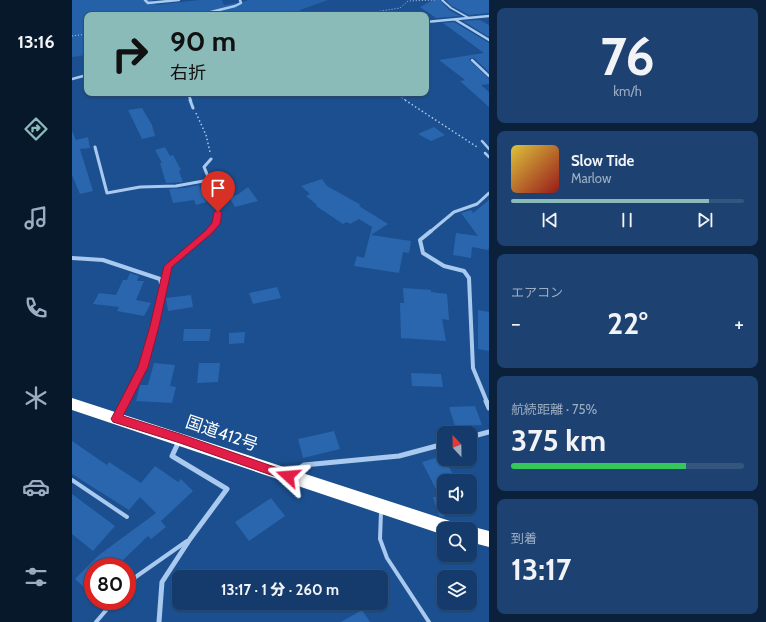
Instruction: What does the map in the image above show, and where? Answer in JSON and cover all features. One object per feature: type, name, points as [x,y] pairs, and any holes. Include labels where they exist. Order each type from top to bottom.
[{"type":"highway","name":"国道412号","points":[[72,404],[437,525]]},
{"type":"highway","points":[[477,536],[489,539]]},
{"type":"street","points":[[145,0],[148,3],[154,4],[179,0]]},
{"type":"street","points":[[211,12],[235,6],[241,3],[240,0]]},
{"type":"street","points":[[429,22],[489,16]]},
{"type":"street","points":[[455,20],[489,40]]},
{"type":"street","points":[[472,60],[489,76]]},
{"type":"street","points":[[72,79],[84,75]]},
{"type":"street","points":[[190,96],[193,108]]},
{"type":"street","points":[[95,147],[107,193],[140,187],[176,186],[209,180]]},
{"type":"street","points":[[117,419],[143,367],[155,326],[168,266],[216,224],[218,212],[214,192],[204,167],[211,159]]},
{"type":"street","points":[[489,193],[478,204],[454,212],[420,240],[423,253],[444,266],[464,271],[469,278],[473,368],[489,408]]},
{"type":"street","points":[[72,258],[103,260],[139,270],[160,279],[162,290]]},
{"type":"street","points":[[477,435],[489,432]]},
{"type":"street","points":[[159,622],[162,582],[190,539],[227,489],[172,456],[180,439]]},
{"type":"street","points":[[288,476],[304,464],[400,456],[437,446]]},
{"type":"lane","points":[[442,0],[451,8],[470,19]]},
{"type":"lane","points":[[482,141],[489,149]]},
{"type":"lane","points":[[485,153],[489,157]]},
{"type":"lane","points":[[72,480],[127,517]]},
{"type":"lane","points":[[381,507],[380,539],[387,558],[429,622]]},
{"type":"lane","points":[[136,577],[190,539]]},
{"type":"lane","points":[[96,622],[106,610]]},
{"type":"path","points":[[375,12],[400,8],[408,1],[438,0]]},
{"type":"path","points":[[72,36],[84,34]]},
{"type":"path","points":[[399,96],[485,153]]},
{"type":"path","points":[[193,108],[206,136],[211,159]]},
{"type":"shaded area","points":[[72,0],[152,0],[156,5],[199,0],[222,0],[224,5],[247,0],[328,0],[300,10],[300,12],[84,12],[84,55],[72,57]]},
{"type":"building","points":[[433,0],[440,0],[449,10],[460,16],[436,18],[420,7]]},
{"type":"building","points":[[446,0],[489,0],[489,13],[469,15],[452,6]]},
{"type":"building","points":[[480,20],[489,25],[489,37],[463,21]]},
{"type":"building","points":[[454,22],[489,43],[489,72],[474,58],[469,60],[489,79],[489,84],[481,85],[489,92],[489,107],[460,81],[465,80],[439,60],[484,53],[443,23]]},
{"type":"building","points":[[142,108],[152,125],[155,136],[142,139],[128,110]]},
{"type":"building","points":[[434,127],[445,135],[431,141],[418,134]]},
{"type":"building","points":[[72,131],[76,140],[88,137],[90,148],[80,149],[93,191],[80,194],[72,175]]},
{"type":"building","points":[[165,147],[170,156],[173,155],[181,170],[179,171],[183,182],[166,183],[160,163],[162,163],[155,150]]},
{"type":"building","points":[[322,179],[327,186],[361,205],[359,206],[388,224],[371,235],[411,241],[409,253],[403,252],[399,273],[354,266],[357,256],[364,258],[372,227],[359,219],[350,224],[347,222],[343,224],[316,206],[317,205],[306,196],[310,194],[301,186]]},
{"type":"building","points":[[199,185],[206,202],[196,205],[194,200],[173,203],[169,189]]},
{"type":"building","points":[[248,187],[258,201],[235,207],[229,197],[237,195]]},
{"type":"building","points":[[489,200],[489,250],[488,248],[488,250],[472,247],[471,258],[453,255],[456,233],[478,236],[461,213],[471,210],[473,213]]},
{"type":"building","points":[[130,273],[139,276],[137,281],[144,281],[136,300],[151,303],[144,316],[117,311],[119,307],[93,304],[99,293],[116,295],[123,280],[127,280]]},
{"type":"building","points":[[277,287],[281,298],[253,304],[249,293]]},
{"type":"building","points":[[403,288],[431,290],[431,292],[447,294],[449,320],[442,319],[446,341],[401,338],[400,303],[404,303]]},
{"type":"building","points":[[191,295],[193,307],[168,311],[166,298]]},
{"type":"building","points":[[478,310],[489,312],[489,351],[478,349]]},
{"type":"building","points":[[184,329],[211,329],[209,341],[183,341]]},
{"type":"building","points":[[245,332],[244,343],[229,344],[229,333]]},
{"type":"building","points":[[154,363],[175,365],[170,386],[176,387],[172,403],[136,401],[140,385],[148,385]]},
{"type":"building","points":[[199,363],[220,363],[218,382],[197,383]]},
{"type":"building","points":[[411,373],[441,374],[443,387],[412,386]]},
{"type":"building","points":[[475,406],[482,425],[455,426],[449,407]]},
{"type":"building","points":[[334,431],[340,449],[303,458],[298,439]]},
{"type":"building","points":[[72,441],[107,465],[109,462],[141,483],[155,466],[178,482],[181,479],[193,491],[161,521],[166,527],[151,539],[148,536],[125,558],[96,558],[156,513],[140,497],[129,510],[72,474]]},
{"type":"building","points":[[437,458],[437,466],[448,466],[453,474],[437,474],[437,491],[422,462]]},
{"type":"building","points":[[72,494],[115,526],[93,551],[72,534]]},
{"type":"building","points":[[433,497],[437,497],[437,510]]},
{"type":"building","points":[[271,498],[285,516],[249,541],[235,522]]},
{"type":"building","points":[[438,514],[444,514],[444,517],[439,516]]},
{"type":"building","points":[[84,570],[84,587],[75,579]]},
{"type":"building","points":[[362,610],[370,622],[341,622]]},
{"type":"route","points":[[218,212],[216,224],[168,266],[155,326],[143,367],[117,419],[288,476]]}]
